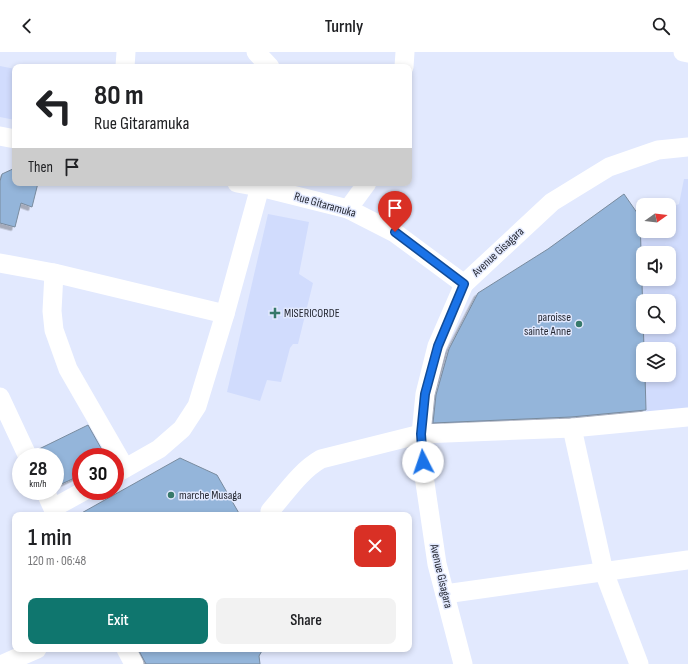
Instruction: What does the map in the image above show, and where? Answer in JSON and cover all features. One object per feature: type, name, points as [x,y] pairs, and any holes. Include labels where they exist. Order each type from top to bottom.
[{"type":"street","points":[[125,64],[126,52]]},
{"type":"street","points":[[256,52],[267,64]]},
{"type":"street","points":[[404,64],[405,52]]},
{"type":"street","points":[[683,52],[688,53]]},
{"type":"street","points":[[0,136],[12,138]]},
{"type":"street","name":"Avenue Gisagara","points":[[463,664],[436,556],[424,476],[421,434],[425,394],[438,346],[464,284],[552,202],[609,167],[658,150],[688,147]]},
{"type":"street","name":"Rue Gitaramuka","points":[[254,186],[348,209],[395,232],[464,284]]},
{"type":"street","points":[[348,209],[365,186]]},
{"type":"street","points":[[124,469],[159,449],[182,429],[198,406],[260,187]]},
{"type":"street","points":[[0,263],[54,273],[225,314]]},
{"type":"street","points":[[54,273],[52,311],[54,330],[68,369],[108,448]]},
{"type":"street","points":[[0,398],[24,448]]},
{"type":"street","points":[[270,512],[311,465],[321,459],[421,434],[572,428],[688,417]]},
{"type":"street","points":[[572,428],[604,572],[639,664]]},
{"type":"street","points":[[48,500],[54,512],[72,499]]},
{"type":"street","points":[[445,594],[688,560]]},
{"type":"street","points":[[3,664],[30,652]]},
{"type":"street","points":[[128,652],[134,664]]},
{"type":"shaded area","points":[[0,66],[12,68],[12,119],[0,117]]},
{"type":"shaded area","points":[[684,179],[688,179],[688,409],[646,413],[643,382],[676,382],[676,342],[639,342],[639,334],[676,334],[676,294],[639,294],[639,286],[676,286],[676,246],[640,246],[640,238],[676,238],[676,205],[679,204]]},
{"type":"shaded area","name":"MISERICORDE","points":[[268,214],[309,222],[299,274],[313,283],[298,344],[293,344],[290,348],[281,382],[267,380],[260,401],[227,392]]},
{"type":"building","points":[[12,169],[12,186],[37,186],[32,207],[21,203],[15,227],[0,223],[0,181],[2,174]]},
{"type":"building","points":[[624,194],[636,211],[636,238],[641,238],[641,246],[636,246],[636,286],[642,286],[642,294],[636,294],[636,334],[644,334],[644,342],[636,342],[636,382],[645,382],[646,410],[571,417],[433,423],[436,395],[449,349],[478,293],[548,249]]},
{"type":"building","points":[[88,425],[101,448],[72,448],[72,479],[64,483],[64,448],[41,448]]},
{"type":"building","name":"marche Musaga","points":[[180,458],[217,475],[238,512],[83,512],[105,500],[124,500],[124,489]]},
{"type":"building","points":[[140,652],[261,652],[259,656],[260,664],[146,664]]},
{"type":"place","name":"MISERICORDE","points":[[275,313]]},
{"type":"place","name":"paroisse sainte Anne","points":[[579,324]]},
{"type":"place","name":"marche Musaga","points":[[171,495]]},
{"type":"route","points":[[395,232],[464,284],[438,346],[425,394],[421,434],[423,462]]}]
